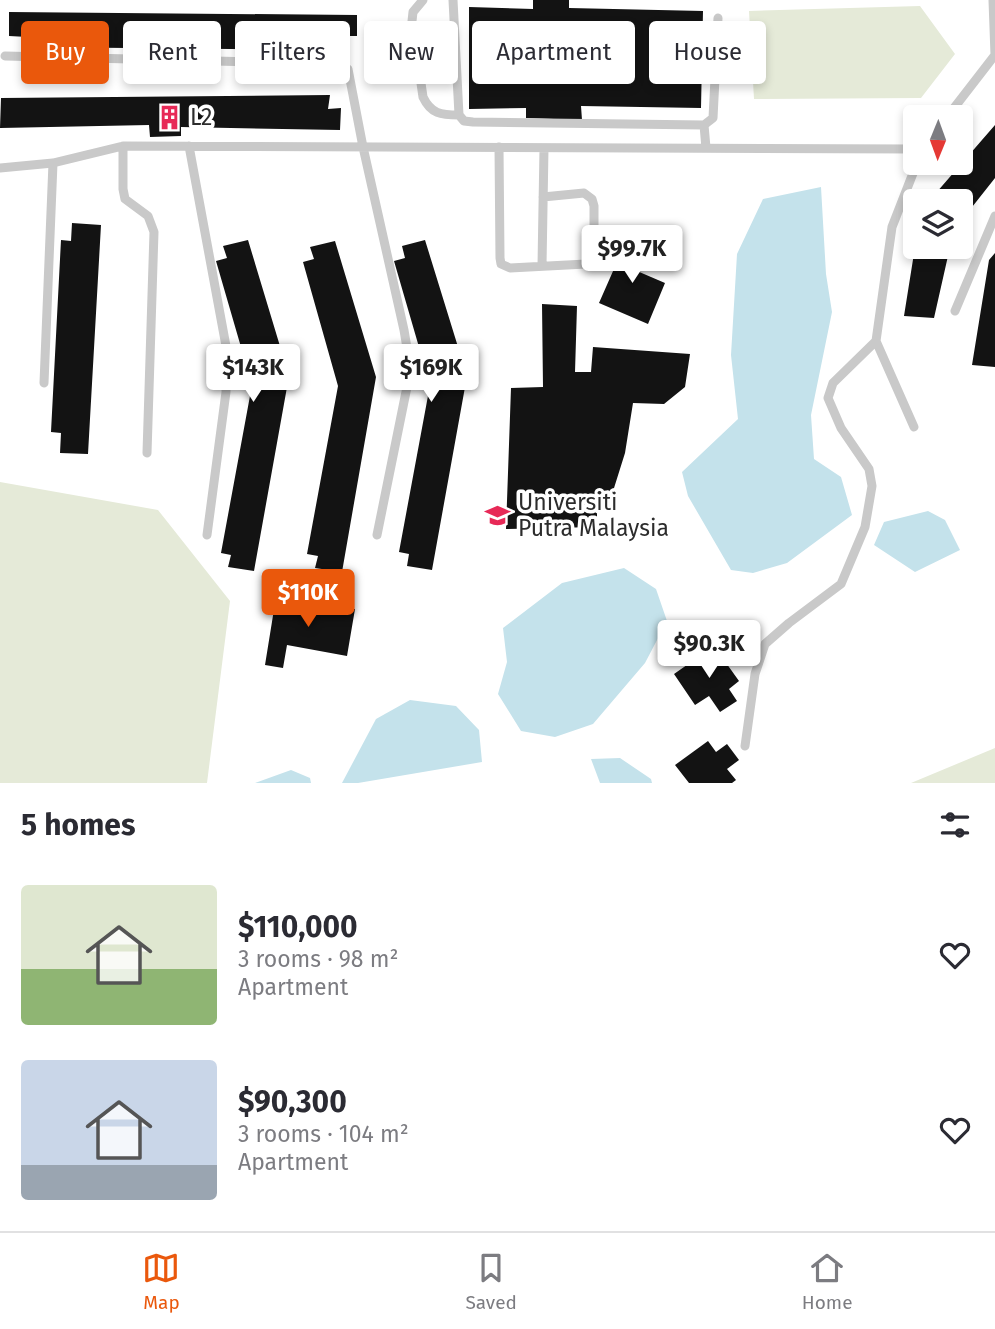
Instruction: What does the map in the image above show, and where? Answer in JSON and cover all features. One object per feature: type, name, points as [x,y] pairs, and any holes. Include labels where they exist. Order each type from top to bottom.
[{"type":"lane","points":[[424,0],[413,12],[412,21],[423,97],[435,113],[459,115]]},
{"type":"lane","points":[[453,0],[459,115],[464,121],[473,122],[704,125],[713,118],[718,18]]},
{"type":"lane","points":[[956,105],[995,55],[993,0]]},
{"type":"lane","points":[[5,56],[340,64],[348,69],[409,360],[408,382],[377,535]]},
{"type":"lane","points":[[704,125],[705,148]]},
{"type":"lane","points":[[0,168],[53,163],[123,146],[903,149]]},
{"type":"lane","points":[[123,146],[125,199],[148,216],[154,232],[147,453]]},
{"type":"lane","points":[[189,146],[226,346],[226,392],[207,535]]},
{"type":"lane","points":[[499,147],[501,264],[510,268],[586,264],[594,253],[594,206],[589,195],[584,193],[543,197]]},
{"type":"lane","points":[[542,266],[544,148]]},
{"type":"lane","points":[[44,383],[53,163]]},
{"type":"lane","points":[[912,175],[892,227],[876,341],[915,428]]},
{"type":"lane","points":[[955,310],[995,216]]},
{"type":"lane","points":[[745,746],[755,674],[765,644],[841,584],[865,527],[872,486],[869,469],[841,428],[828,398],[833,383],[876,341]]},
{"type":"green space","points":[[920,6],[955,54],[921,98],[754,99],[753,84],[766,84],[766,21],[750,21],[749,11]]},
{"type":"green space","points":[[0,482],[158,510],[230,601],[207,783],[0,783]]},
{"type":"green space","points":[[995,748],[995,783],[911,783]]},
{"type":"water","points":[[821,187],[826,274],[832,312],[811,415],[814,459],[841,477],[852,515],[787,563],[753,573],[731,570],[688,496],[682,472],[738,419],[731,355],[737,254],[763,199]]},
{"type":"water","points":[[928,511],[945,520],[960,550],[915,572],[874,545],[884,522]]},
{"type":"water","points":[[624,568],[656,589],[667,621],[645,663],[593,724],[555,737],[521,731],[498,694],[507,662],[503,628],[562,583]]},
{"type":"water","points":[[410,700],[456,706],[479,730],[482,762],[358,783],[342,783],[376,719]]},
{"type":"water","points":[[620,758],[651,779],[652,783],[600,783],[591,759]]},
{"type":"water","points":[[291,770],[310,778],[311,783],[255,783]]},
{"type":"building","points":[[533,0],[569,0],[569,8],[703,11],[703,21],[649,21],[649,84],[701,84],[701,108],[581,106],[582,120],[526,118],[526,108],[469,109],[469,7],[533,9]]},
{"type":"building","points":[[9,12],[357,15],[357,36],[350,36],[350,21],[235,21],[235,49],[221,49],[221,21],[123,21],[123,48],[109,48],[109,21],[21,21],[21,37],[9,36]]},
{"type":"building","name":"L2","points":[[330,95],[328,109],[341,108],[340,130],[181,127],[181,136],[150,137],[149,125],[0,128],[1,98]]},
{"type":"building","points":[[995,125],[995,178],[973,206],[973,189],[939,189],[952,175],[973,175],[973,150]]},
{"type":"building","points":[[72,223],[101,225],[88,454],[60,453],[61,433],[51,432],[61,240],[71,241]]},
{"type":"building","points":[[628,237],[648,245],[637,271],[665,283],[648,324],[599,303]]},
{"type":"building","points":[[248,240],[289,376],[254,571],[228,567],[231,555],[221,553],[252,385],[216,261],[227,258],[223,246]]},
{"type":"building","points":[[425,240],[467,376],[432,570],[407,566],[409,554],[399,552],[430,385],[394,261],[405,258],[402,246]]},
{"type":"building","points":[[335,241],[376,377],[342,572],[315,568],[318,556],[307,554],[338,386],[303,262],[314,259],[310,247]]},
{"type":"building","points":[[995,253],[995,367],[972,365],[989,260]]},
{"type":"building","points":[[913,259],[947,259],[934,318],[904,316]]},
{"type":"building","points":[[542,304],[577,306],[575,372],[591,372],[593,347],[690,354],[685,387],[664,404],[633,403],[625,453],[609,504],[597,503],[597,527],[506,529],[511,388],[543,387]]},
{"type":"building","points":[[276,597],[355,609],[347,656],[287,645],[283,668],[265,665]]},
{"type":"building","points":[[714,646],[739,681],[729,689],[737,701],[720,712],[709,696],[695,705],[674,674]]},
{"type":"building","points":[[708,741],[716,752],[727,744],[739,760],[727,769],[736,780],[732,783],[689,783],[675,765]]},
{"type":"place","name":"L2","points":[[170,117]]},
{"type":"place","name":"Universiti Putra Malaysia","points":[[498,515]]}]
